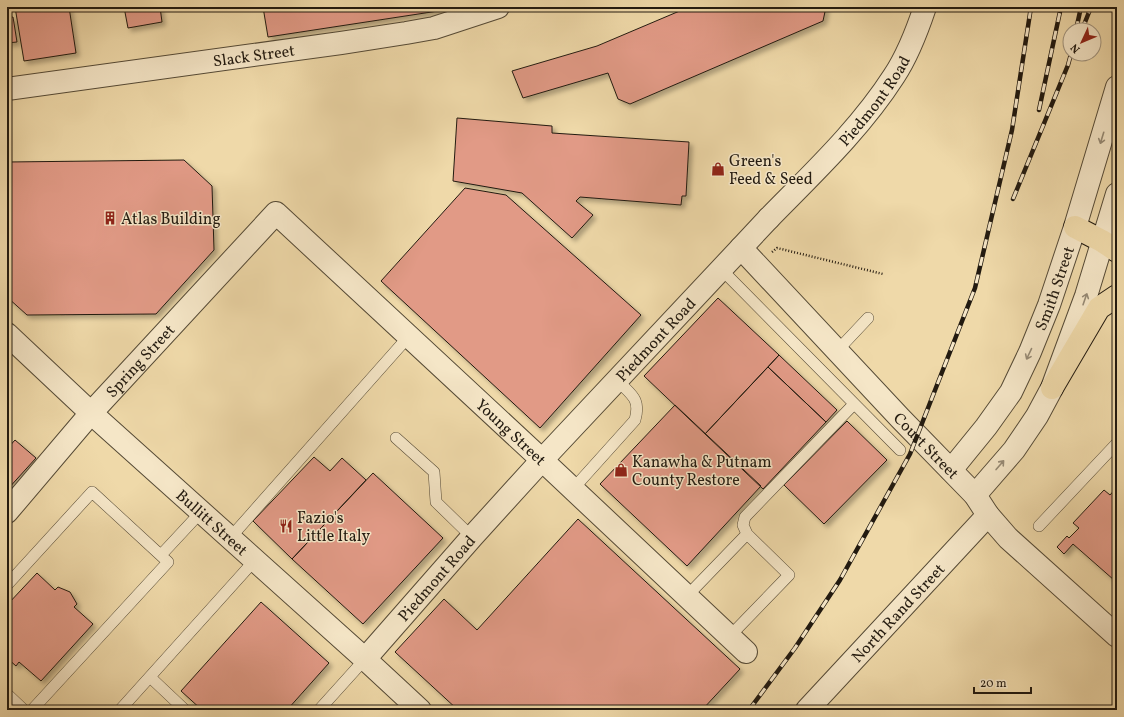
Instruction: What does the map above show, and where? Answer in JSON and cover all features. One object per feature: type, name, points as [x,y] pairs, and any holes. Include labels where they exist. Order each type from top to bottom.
[{"type":"highway","points":[[1075,227],[1110,246]]},
{"type":"highway","points":[[1052,388],[1099,308],[1117,296]]},
{"type":"street","name":"Slack Street","points":[[7,89],[406,33],[434,28],[498,7]]},
{"type":"street","name":"Piedmont Road","points":[[365,659],[542,460],[769,218],[834,151],[867,113],[894,76],[917,30],[925,7]]},
{"type":"street","name":"Smith Street","points":[[950,470],[986,427],[1011,392],[1030,352],[1049,305],[1075,227],[1117,87]]},
{"type":"street","name":"Smith Street","points":[[975,495],[1014,450],[1037,416],[1052,388],[1086,296],[1110,246],[1117,194]]},
{"type":"street","name":"Young Street","points":[[276,213],[746,652]]},
{"type":"street","name":"Spring Street","points":[[7,512],[91,413],[276,213]]},
{"type":"street","name":"Court Street","points":[[741,248],[975,495],[988,515],[1008,538],[1116,633]]},
{"type":"street","name":"Bullitt Street","points":[[7,334],[91,413],[420,710]]},
{"type":"street","name":"North Rand Street","points":[[815,707],[988,515]]},
{"type":"lane","points":[[721,269],[900,450]]},
{"type":"lane","points":[[837,351],[868,318]]},
{"type":"lane","points":[[230,538],[409,336]]},
{"type":"lane","points":[[573,489],[635,420],[638,410],[635,399],[617,380]]},
{"type":"lane","points":[[730,636],[789,575],[747,534],[743,525],[745,517],[854,404]]},
{"type":"lane","points":[[396,438],[434,472],[436,502],[472,537]]},
{"type":"lane","points":[[1040,526],[1117,442]]},
{"type":"lane","points":[[7,584],[92,492],[168,562],[32,710]]},
{"type":"lane","points":[[161,555],[201,512]]},
{"type":"lane","points":[[687,596],[747,534]]},
{"type":"lane","points":[[120,710],[255,560]]},
{"type":"lane","points":[[319,710],[365,659]]},
{"type":"lane","points":[[150,677],[185,710]]},
{"type":"lane","points":[[7,694],[24,710]]},
{"type":"path","points":[[758,266],[777,248],[883,274]]},
{"type":"building","points":[[15,7],[69,7],[76,53],[24,61]]},
{"type":"building","points":[[124,7],[160,7],[162,22],[128,28]]},
{"type":"building","points":[[263,7],[438,7],[438,11],[268,37]]},
{"type":"building","points":[[689,7],[826,7],[823,21],[630,104],[618,99],[608,73],[523,98],[512,71],[597,46]]},
{"type":"building","points":[[13,17],[17,42],[7,43],[7,18]]},
{"type":"building","points":[[457,118],[552,126],[552,133],[689,142],[686,196],[682,196],[681,205],[580,197],[576,201],[593,215],[572,238],[522,193],[453,181]]},
{"type":"building","name":"Atlas Building","points":[[184,160],[212,186],[214,250],[156,314],[27,315],[7,297],[7,162]]},
{"type":"building","points":[[465,188],[506,195],[641,315],[540,428],[381,281]]},
{"type":"building","points":[[718,298],[779,355],[705,434],[644,376]]},
{"type":"building","points":[[779,355],[837,410],[826,422],[768,367]]},
{"type":"building","points":[[768,367],[826,422],[763,489],[705,434]]},
{"type":"building","points":[[675,405],[761,486],[687,566],[600,484]]},
{"type":"building","points":[[847,421],[887,460],[824,524],[784,485]]},
{"type":"building","points":[[15,440],[36,458],[7,490],[7,449]]},
{"type":"building","points":[[314,457],[330,471],[342,458],[366,480],[292,559],[253,521]]},
{"type":"building","points":[[373,473],[443,538],[363,624],[292,559]]},
{"type":"building","points":[[1117,487],[1117,577],[1114,580],[1073,544],[1064,554],[1057,547],[1067,536],[1069,538],[1079,528],[1073,523],[1104,490],[1110,495]]},
{"type":"building","points":[[578,519],[740,669],[702,710],[458,710],[395,652],[444,599],[477,630]]},
{"type":"building","points":[[37,573],[55,590],[58,587],[70,592],[77,604],[74,607],[93,624],[41,681],[19,662],[16,666],[7,658],[7,605]]},
{"type":"building","points":[[261,602],[329,663],[287,710],[202,710],[181,691]]},
{"type":"railway","points":[[749,710],[795,648],[840,580],[910,454],[975,288],[1012,130],[1031,7]]},
{"type":"railway","points":[[1039,110],[1061,7]]},
{"type":"railway","points":[[1078,22],[1081,7]]},
{"type":"railway","points":[[1085,22],[1091,7]]},
{"type":"railway","points":[[1013,199],[1069,62]]},
{"type":"place","name":"Green's Feed & Seed","points":[[718,169]]},
{"type":"place","name":"Atlas Building","points":[[110,218]]},
{"type":"place","name":"Kanawha & Putnam County Restore","points":[[621,470]]},
{"type":"place","name":"Fazio's Little Italy","points":[[286,526]]}]
